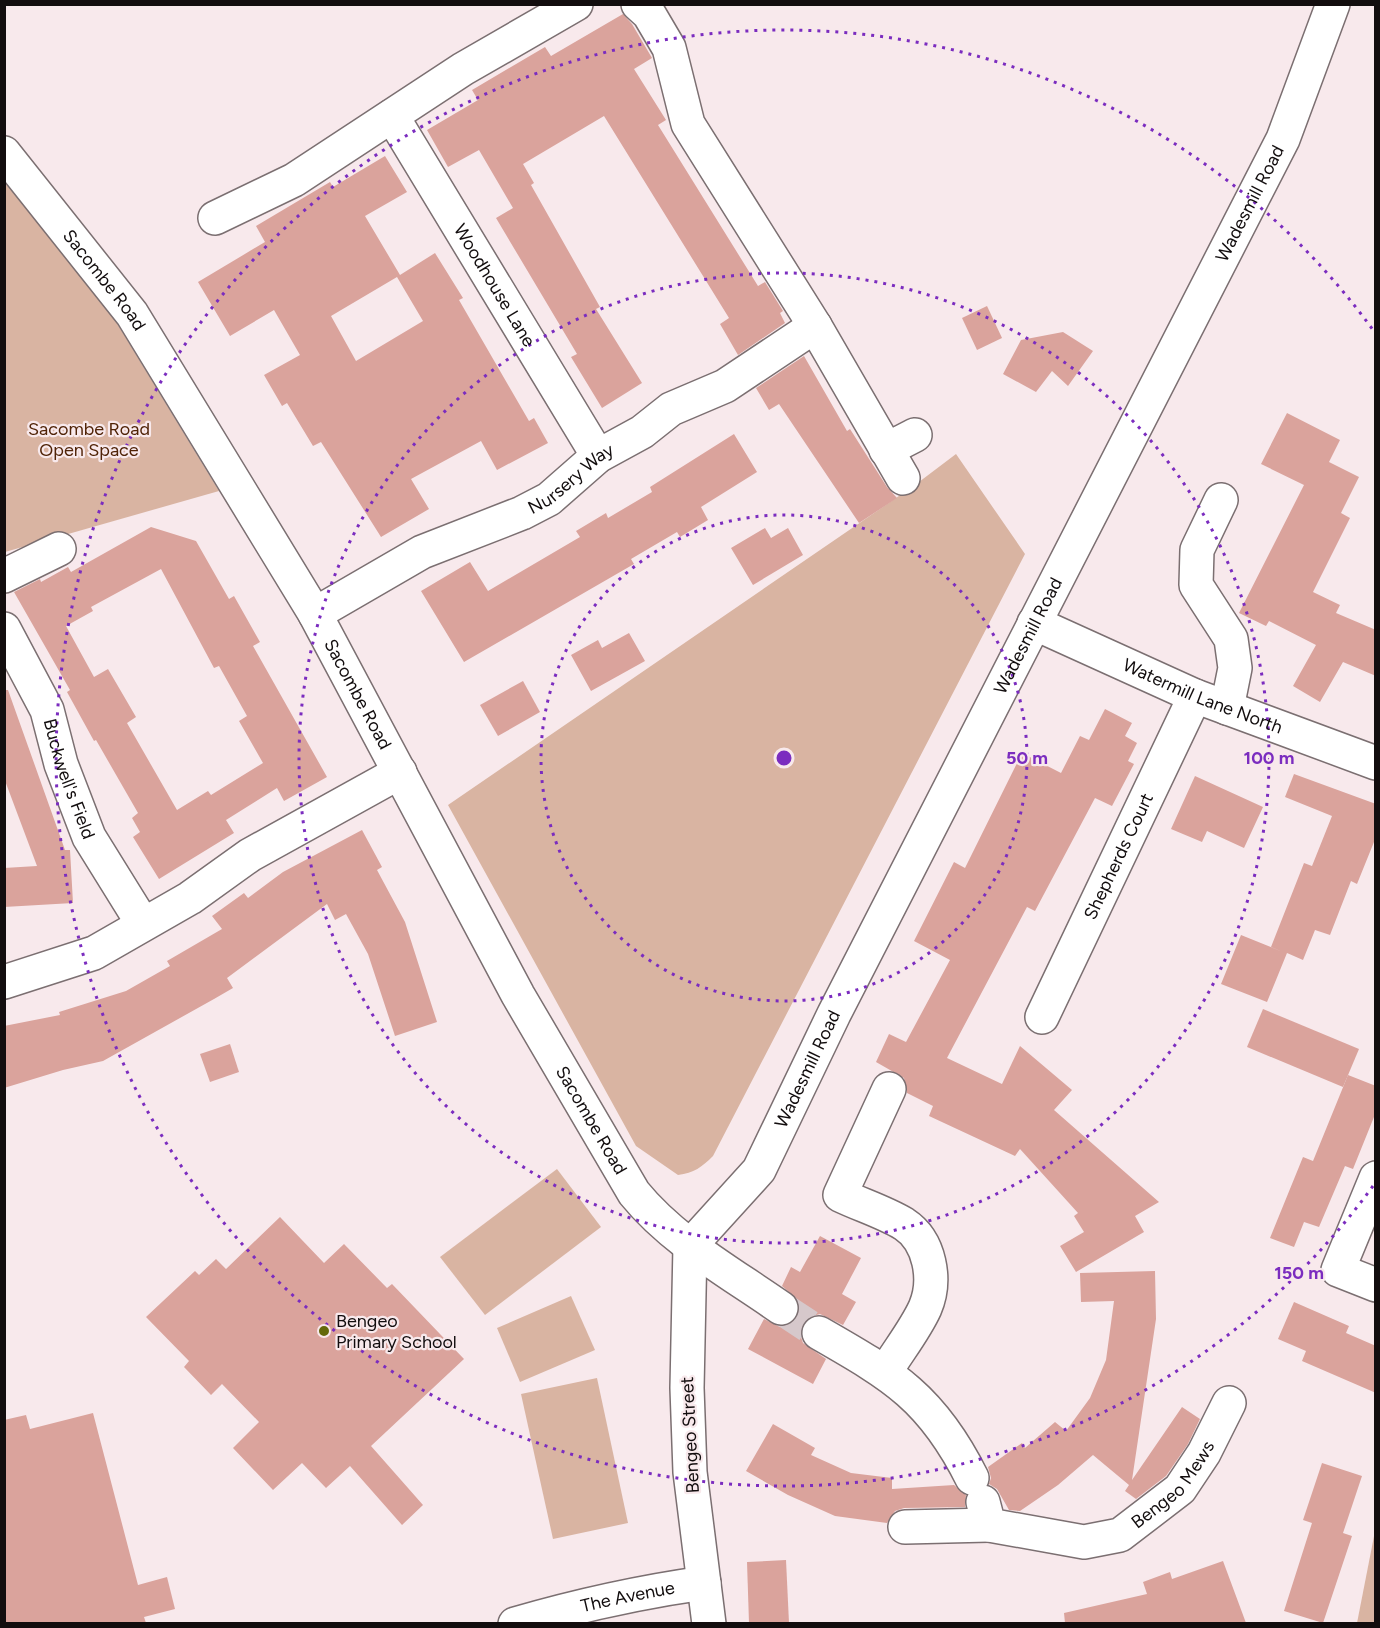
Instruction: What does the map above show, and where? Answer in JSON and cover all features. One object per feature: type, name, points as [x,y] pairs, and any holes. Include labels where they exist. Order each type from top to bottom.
[{"type":"street","points":[[215,218],[294,180],[463,69],[576,4]]},
{"type":"street","points":[[638,4],[649,14],[669,48],[688,124],[814,326],[895,464],[915,435]]},
{"type":"street","name":"Wadesmill Road","points":[[690,1246],[759,1170],[834,1014],[1283,139],[1333,4]]},
{"type":"street","name":"Woodhouse Lane","points":[[392,116],[598,456]]},
{"type":"street","name":"Sacombe Road","points":[[4,153],[132,314],[315,614],[518,995],[633,1194],[690,1246]]},
{"type":"street","name":"Nursery Way","points":[[315,614],[422,552],[522,513],[549,499],[598,456],[642,432],[671,409],[725,386],[814,326]]},
{"type":"street","points":[[1221,500],[1197,549],[1196,585],[1231,639],[1235,668],[1227,708]]},
{"type":"street","points":[[4,576],[59,549]]},
{"type":"street","name":"Watermill Lane North","points":[[1034,623],[1195,696],[1376,763]]},
{"type":"street","name":"Buckwell's Field","points":[[4,629],[16,655],[41,694],[74,803],[89,837],[143,924]]},
{"type":"street","name":"Shepherds Court","points":[[1042,1017],[1195,696]]},
{"type":"street","points":[[4,982],[94,953],[190,898],[250,855],[400,772]]},
{"type":"street","points":[[886,1371],[926,1306],[930,1268],[927,1254],[918,1236],[904,1224],[840,1195],[889,1089]]},
{"type":"street","points":[[1376,1178],[1338,1270],[1376,1285]]},
{"type":"street","points":[[690,1246],[781,1308]]},
{"type":"street","name":"Bengeo Street","points":[[690,1246],[687,1388],[691,1483],[709,1623]]},
{"type":"street","points":[[819,1333],[886,1371],[908,1389],[947,1431],[981,1502]]},
{"type":"street","name":"Bengeo Mews","points":[[905,1527],[981,1502],[1084,1542],[1120,1535],[1180,1489],[1204,1453],[1229,1403]]},
{"type":"street","name":"The Avenue","points":[[515,1623],[561,1610],[659,1589],[704,1583]]},
{"type":"green space","name":"Sacombe Road Open Space","points":[[4,182],[98,292],[219,491],[5,552]]},
{"type":"green space","points":[[956,454],[1025,554],[713,1156],[697,1169],[678,1175],[636,1146],[448,805],[915,485]]},
{"type":"green space","points":[[557,1169],[601,1227],[485,1315],[440,1257]]},
{"type":"green space","points":[[571,1296],[595,1350],[520,1382],[497,1328]]},
{"type":"green space","points":[[597,1378],[628,1523],[553,1539],[521,1394]]},
{"type":"green space","points":[[1375,1531],[1375,1623],[1357,1623]]},
{"type":"building","points":[[623,14],[632,24],[652,58],[634,69],[666,120],[658,125],[758,286],[765,282],[783,311],[780,313],[785,323],[738,355],[720,324],[729,318],[604,116],[523,164],[534,183],[531,185],[600,307],[596,309],[642,383],[602,408],[571,357],[577,354],[496,218],[513,208],[479,150],[448,167],[427,130],[478,100],[472,90],[545,47],[551,56]]},
{"type":"building","points":[[385,156],[407,192],[365,216],[400,275],[435,253],[463,298],[459,300],[529,421],[534,418],[548,443],[497,470],[481,441],[411,479],[429,509],[381,537],[321,442],[313,446],[287,403],[282,406],[264,375],[300,355],[274,310],[230,336],[198,282],[265,242],[256,226],[330,182],[333,187]],"holes":[[[397,277],[423,321],[356,361],[331,316]]]},
{"type":"building","points":[[987,306],[1002,338],[977,350],[962,318]]},
{"type":"building","points":[[1063,332],[1093,351],[1068,386],[1052,371],[1036,392],[1003,374],[1021,340]]},
{"type":"building","points":[[804,356],[847,431],[850,429],[887,487],[897,498],[859,523],[779,404],[769,410],[756,388]]},
{"type":"building","points":[[1287,413],[1340,440],[1329,462],[1359,477],[1341,513],[1350,518],[1313,592],[1340,605],[1336,613],[1376,630],[1376,676],[1343,662],[1320,702],[1293,686],[1316,645],[1269,621],[1266,626],[1239,613],[1304,485],[1261,464]]},
{"type":"building","points":[[734,434],[757,472],[701,507],[708,520],[680,537],[677,532],[631,559],[634,564],[464,662],[421,591],[470,562],[488,591],[580,537],[576,531],[606,513],[608,518],[652,492],[650,487]]},
{"type":"building","points":[[151,527],[196,541],[229,599],[234,596],[260,642],[253,646],[327,777],[284,801],[277,788],[226,820],[234,833],[159,879],[133,837],[140,832],[132,818],[138,813],[96,740],[94,741],[67,692],[70,690],[14,592],[40,579],[41,582],[68,567],[71,572]],"holes":[[[161,569],[214,668],[219,666],[247,716],[239,721],[263,763],[211,795],[208,791],[177,810],[127,723],[136,717],[108,669],[94,677],[66,626],[93,611],[91,607]]]},
{"type":"building","points":[[765,528],[771,538],[788,528],[803,555],[753,585],[731,548]]},
{"type":"building","points":[[629,633],[645,661],[591,691],[571,655],[598,640],[602,648]]},
{"type":"building","points":[[523,681],[540,712],[498,736],[480,705]]},
{"type":"building","points":[[4,690],[8,690],[65,850],[70,850],[73,903],[4,907],[4,868],[37,866],[4,778]]},
{"type":"building","points":[[1105,709],[1132,723],[1125,736],[1137,743],[1128,761],[1134,764],[1112,806],[1095,798],[1035,911],[1027,907],[947,1058],[1002,1084],[1020,1046],[1072,1090],[1054,1110],[1159,1202],[1135,1216],[1144,1232],[1076,1272],[1060,1246],[1084,1232],[1074,1216],[1078,1213],[1020,1149],[1015,1156],[929,1116],[933,1106],[907,1093],[904,1078],[876,1062],[889,1034],[906,1042],[950,960],[914,941],[954,862],[965,868],[1022,753],[1061,773],[1080,736],[1089,740]]},
{"type":"building","points":[[1294,774],[1376,804],[1376,837],[1357,884],[1351,881],[1330,935],[1315,930],[1303,960],[1287,953],[1267,1002],[1221,984],[1241,935],[1283,952],[1271,947],[1304,863],[1312,866],[1332,816],[1285,797]]},
{"type":"building","points":[[1195,776],[1263,807],[1244,848],[1207,831],[1202,842],[1171,829]]},
{"type":"building","points":[[362,830],[382,867],[377,870],[405,922],[437,1022],[395,1036],[368,954],[346,914],[335,920],[327,904],[227,978],[233,988],[214,999],[103,1061],[63,1070],[4,1088],[4,1026],[60,1015],[59,1012],[126,991],[170,966],[167,961],[222,929],[212,916],[244,893],[248,898],[283,872]]},
{"type":"building","points":[[1263,1009],[1359,1049],[1343,1087],[1247,1047]]},
{"type":"building","points":[[230,1044],[239,1072],[210,1082],[200,1054]]},
{"type":"building","points":[[1348,1075],[1376,1086],[1376,1112],[1353,1169],[1345,1166],[1319,1227],[1304,1222],[1294,1247],[1270,1238],[1303,1157],[1313,1161]]},
{"type":"building","points":[[280,1217],[324,1263],[344,1244],[387,1288],[392,1284],[464,1359],[371,1446],[423,1505],[402,1525],[350,1466],[326,1488],[302,1463],[273,1490],[233,1448],[259,1422],[222,1384],[211,1395],[184,1367],[189,1361],[146,1317],[195,1271],[199,1275],[216,1259],[226,1269]]},
{"type":"building","points":[[820,1236],[861,1258],[842,1294],[856,1302],[843,1325],[820,1314],[809,1317],[803,1324],[800,1334],[803,1343],[826,1359],[813,1384],[748,1349],[764,1319],[780,1327],[790,1325],[797,1318],[800,1309],[798,1300],[782,1286],[791,1267],[800,1272]]},
{"type":"building","points":[[1155,1271],[1156,1319],[1132,1480],[1182,1407],[1200,1419],[1188,1444],[1166,1476],[1136,1499],[1125,1491],[1129,1485],[1093,1455],[1058,1485],[1020,1511],[1009,1510],[997,1489],[989,1484],[991,1478],[988,1467],[1022,1443],[1025,1448],[1055,1422],[1066,1431],[1090,1398],[1106,1360],[1114,1301],[1081,1302],[1080,1273]]},
{"type":"building","points":[[1294,1302],[1349,1326],[1346,1333],[1376,1346],[1376,1393],[1302,1361],[1306,1351],[1278,1339]]},
{"type":"building","points":[[93,1413],[138,1585],[167,1577],[175,1609],[144,1617],[146,1623],[4,1623],[4,1420],[26,1415],[30,1429]]},
{"type":"building","points":[[773,1424],[815,1448],[811,1455],[851,1473],[892,1478],[892,1489],[954,1485],[966,1495],[965,1507],[904,1508],[895,1511],[887,1523],[835,1516],[788,1495],[746,1471]]},
{"type":"building","points":[[1322,1463],[1362,1476],[1343,1533],[1352,1536],[1323,1623],[1284,1611],[1312,1523],[1303,1520]]},
{"type":"building","points":[[786,1560],[789,1623],[749,1623],[747,1562]]},
{"type":"building","points":[[1223,1561],[1246,1623],[1065,1623],[1064,1613],[1147,1594],[1143,1582],[1170,1572],[1172,1579]]},
{"type":"tunnel","points":[[781,1308],[819,1333]]},
{"type":"place","name":"Bengeo Primary School","points":[[324,1331]]}]
